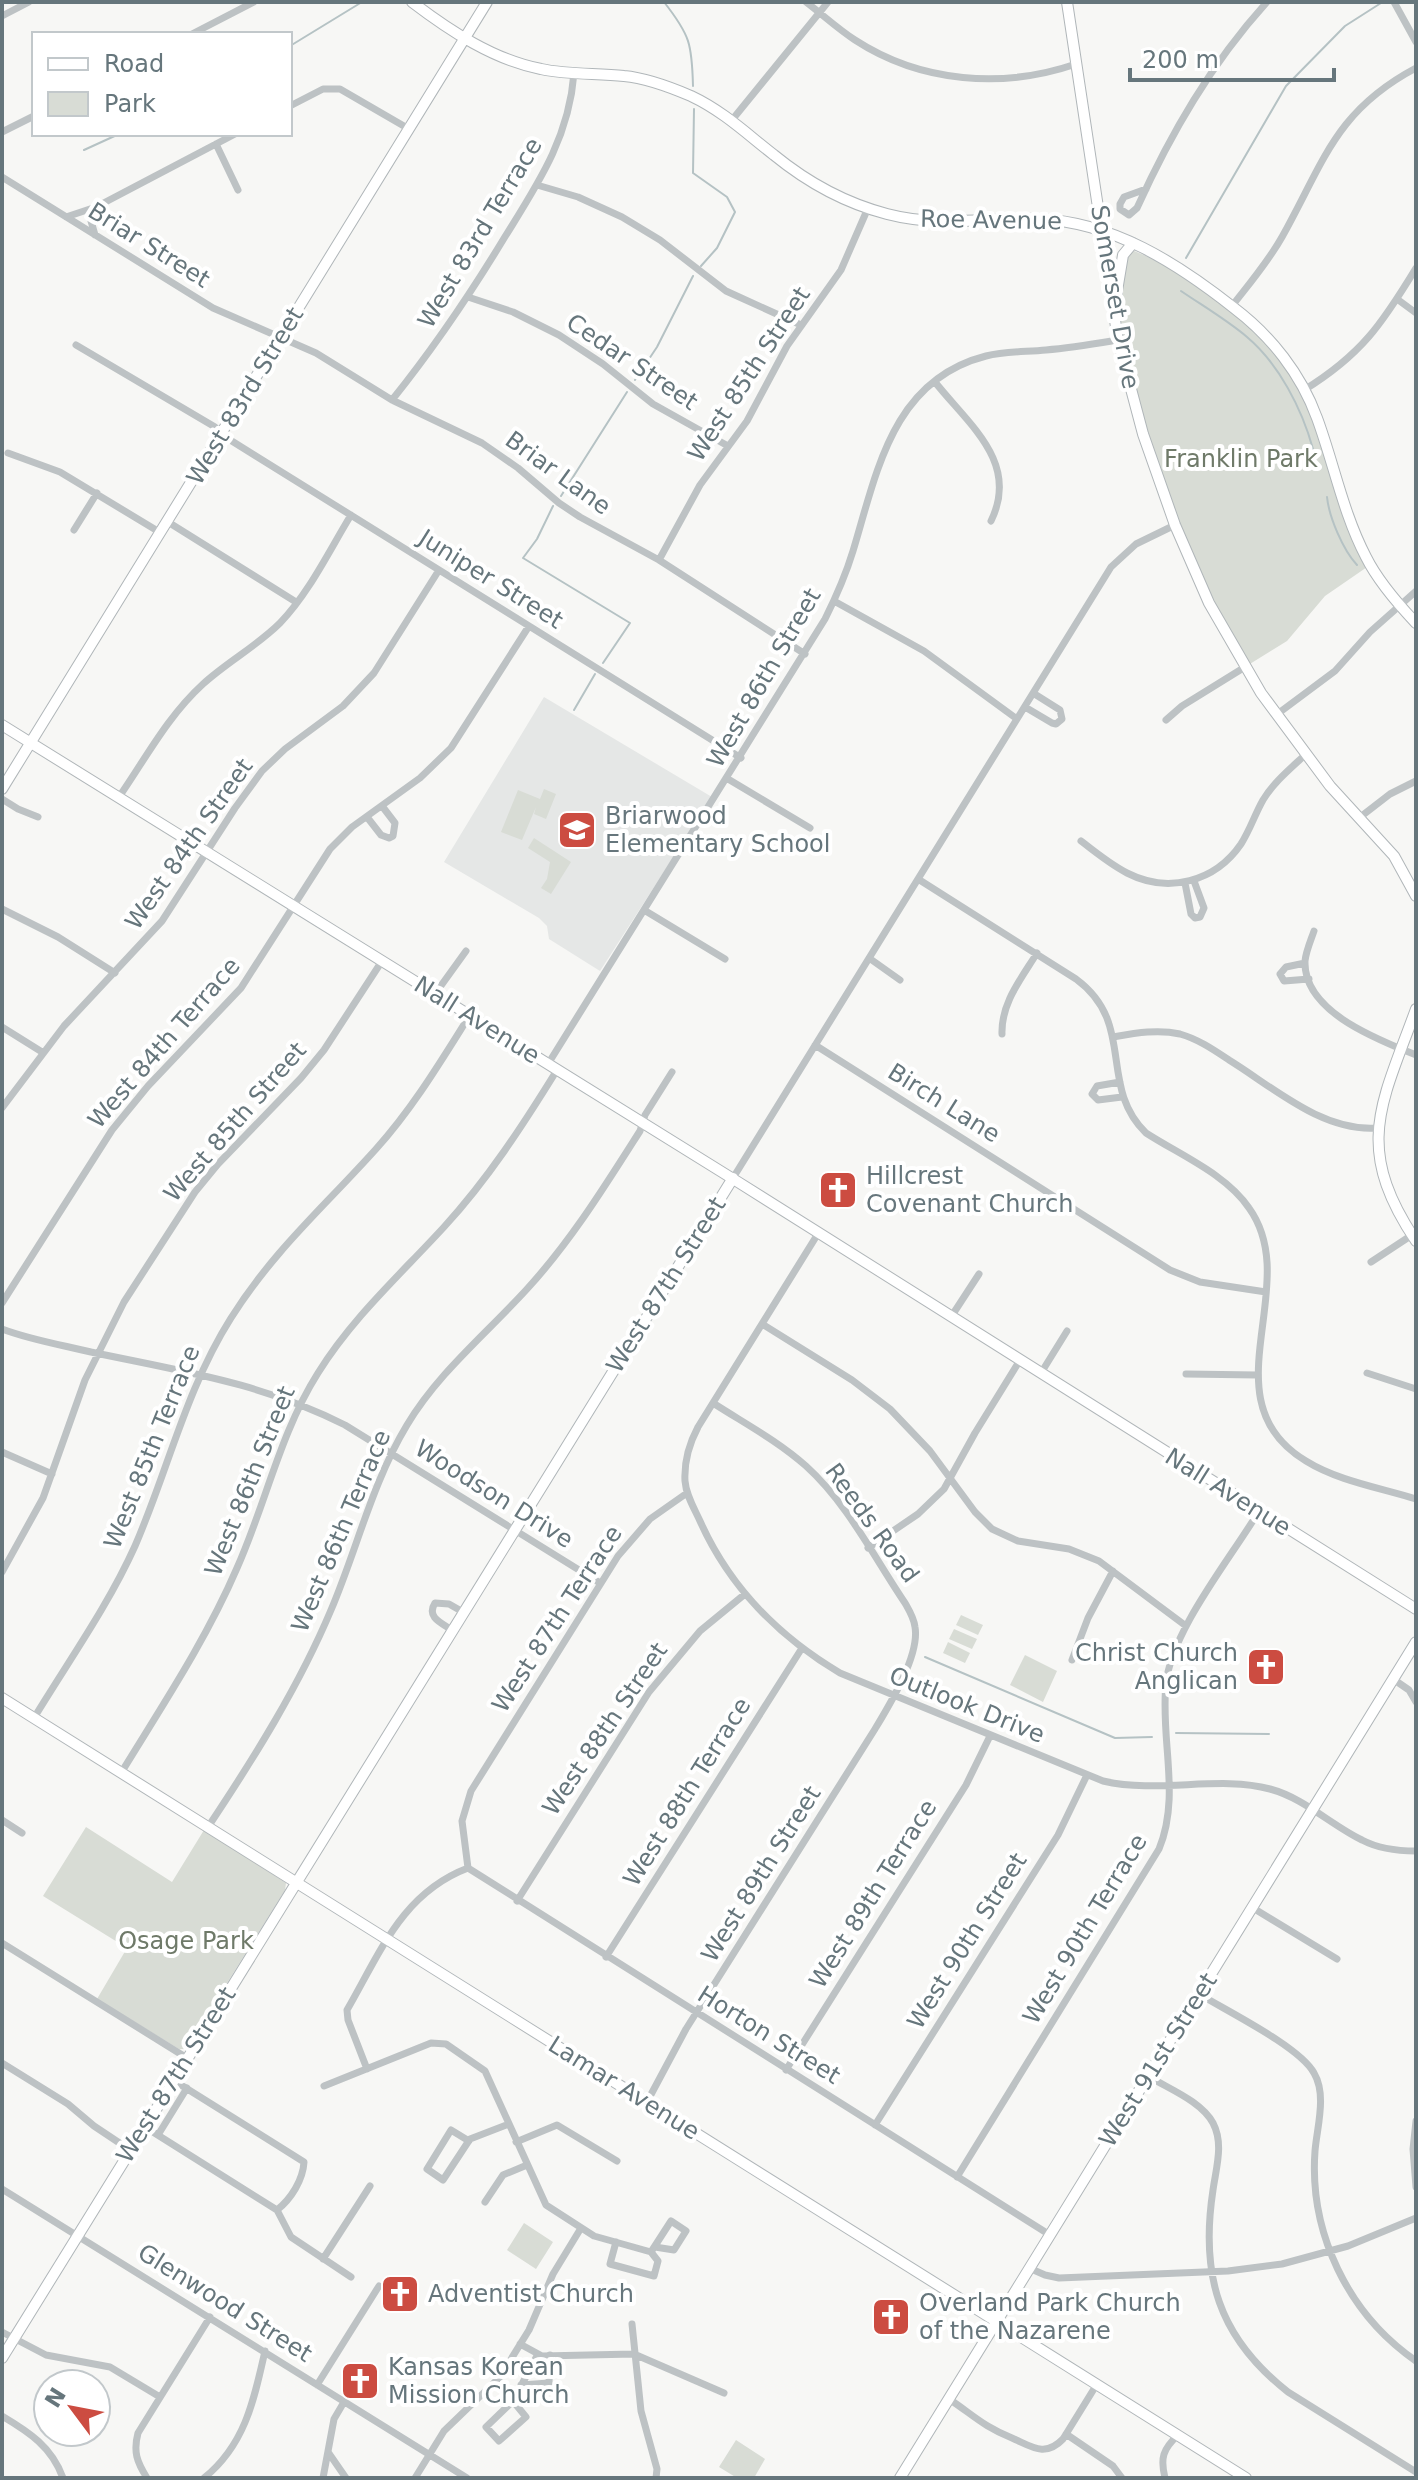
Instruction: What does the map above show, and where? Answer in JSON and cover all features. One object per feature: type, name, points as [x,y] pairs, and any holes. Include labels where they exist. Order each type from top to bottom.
[{"type":"street","points":[[2,16],[29,2]]},
{"type":"street","points":[[196,32],[254,2]]},
{"type":"street","name":"Roe Avenue","points":[[412,2],[466,37],[521,65],[574,73],[627,76],[694,97],[732,120],[795,172],[830,193],[868,208],[932,221],[1039,219],[1071,222],[1133,243],[1165,260],[1232,306],[1269,339],[1304,390],[1317,417],[1346,509],[1363,551],[1399,605],[1416,623]]},
{"type":"street","name":"West 83rd Street","points":[[2,789],[487,2]]},
{"type":"street","points":[[806,2],[869,49],[933,73],[1001,79],[1050,72],[1076,64]]},
{"type":"street","points":[[732,120],[828,2]]},
{"type":"street","name":"Somerset Drive","points":[[1067,2],[1118,340],[1143,434],[1175,525],[1209,603],[1276,715],[1305,755],[1394,856],[1413,882],[1416,896]]},
{"type":"street","points":[[1146,189],[1198,91],[1267,2]]},
{"type":"street","points":[[1394,2],[1416,42]]},
{"type":"street","points":[[1232,306],[1274,250],[1325,152],[1343,125],[1369,97],[1416,68]]},
{"type":"street","name":"West 83rd Terrace","points":[[392,400],[468,297],[537,185],[564,130],[573,94],[574,73]]},
{"type":"street","points":[[292,105],[323,89],[340,89],[409,129]]},
{"type":"street","points":[[2,132],[32,117]]},
{"type":"street","points":[[66,217],[96,207],[231,136]]},
{"type":"street","points":[[216,144],[238,190]]},
{"type":"street","name":"Briar Street","points":[[2,177],[213,308],[280,338]]},
{"type":"street","points":[[537,185],[578,197],[622,217],[660,240],[726,291],[801,325]]},
{"type":"street","points":[[96,207],[91,221],[96,236]]},
{"type":"street","name":"West 85th Street","points":[[659,560],[693,496],[747,421],[776,365],[841,270],[868,208]]},
{"type":"street","points":[[1114,311],[1123,255],[1133,243]]},
{"type":"street","points":[[1304,390],[1354,355],[1379,326],[1416,268]]},
{"type":"street","name":"Cedar Street","points":[[468,297],[513,312],[559,335],[603,364],[653,404],[728,446]]},
{"type":"street","points":[[1397,299],[1416,313]]},
{"type":"street","name":"Briar Lane","points":[[280,338],[338,365],[392,400],[482,443],[580,517],[659,560],[805,654]]},
{"type":"street","name":"West 86th Street","points":[[121,1773],[219,1608],[247,1544],[280,1448],[318,1373],[352,1324],[443,1229],[515,1138],[552,1067],[644,910],[805,654],[834,601],[849,563],[888,440],[914,401],[958,367],[985,356],[1075,348],[1118,340]]},
{"type":"street","name":"Juniper Street","points":[[76,345],[152,388],[741,758]]},
{"type":"street","points":[[935,382],[982,438],[995,461],[1000,486],[997,508],[991,521]]},
{"type":"street","points":[[8,453],[60,472],[161,533]]},
{"type":"street","points":[[74,530],[97,493]]},
{"type":"street","points":[[119,797],[158,735],[185,702],[218,671],[267,635],[296,602],[351,515]]},
{"type":"street","points":[[168,522],[296,602]]},
{"type":"street","name":"West 87th Street","points":[[2,2358],[1117,560],[1136,544],[1175,525]]},
{"type":"street","name":"West 84th Street","points":[[2,1108],[42,1052],[162,921],[247,789],[262,771],[285,749],[343,706],[374,673],[439,570]]},
{"type":"street","points":[[1276,715],[1335,671],[1370,632],[1416,591]]},
{"type":"street","points":[[834,601],[924,651],[1017,719]]},
{"type":"street","name":"West 84th Terrace","points":[[2,1303],[112,1130],[148,1086],[241,988],[330,849],[420,778],[451,748],[529,626]]},
{"type":"street","points":[[1166,720],[1191,700],[1245,667]]},
{"type":"street","points":[[1025,707],[1054,724],[1062,719],[1060,710],[1033,693]]},
{"type":"street","name":"Nall Avenue","points":[[2,725],[733,1178],[1416,1609]]},
{"type":"street","points":[[1081,841],[1122,871],[1136,877],[1156,882],[1189,882],[1230,857],[1276,782],[1305,755]]},
{"type":"street","points":[[728,779],[810,828]]},
{"type":"street","points":[[1359,818],[1390,794],[1416,781]]},
{"type":"street","points":[[2,799],[38,817]]},
{"type":"street","points":[[367,817],[381,835],[393,836],[395,823],[382,806]]},
{"type":"street","points":[[918,879],[1037,953],[1093,993],[1106,1012],[1122,1097],[1133,1118],[1146,1133],[1223,1181],[1251,1210],[1265,1241],[1268,1268],[1257,1375],[1266,1416],[1278,1436],[1295,1454],[1309,1463],[1416,1499]]},
{"type":"street","points":[[2,909],[58,937],[115,973]]},
{"type":"street","points":[[644,910],[725,959]]},
{"type":"street","points":[[1314,931],[1305,963],[1309,979],[1320,998],[1366,1034],[1416,1055]]},
{"type":"street","points":[[435,994],[466,951]]},
{"type":"street","points":[[1002,1034],[1007,1003],[1037,953]]},
{"type":"street","points":[[869,958],[900,980]]},
{"type":"street","name":"West 85th Street","points":[[2,1572],[28,1529],[97,1353],[124,1302],[195,1192],[324,1050],[382,961]]},
{"type":"street","points":[[1305,963],[1286,967],[1280,974],[1284,981],[1309,979]]},
{"type":"street","points":[[1371,1262],[1414,1238],[1389,1195],[1378,1153],[1377,1128],[1386,1086],[1416,1009]]},
{"type":"street","name":"West 85th Terrace","points":[[34,1718],[101,1609],[134,1548],[200,1375],[225,1327],[256,1280],[296,1231],[402,1118],[470,1015]]},
{"type":"street","points":[[2,1027],[42,1052]]},
{"type":"street","points":[[1113,1037],[1150,1031],[1183,1035],[1325,1119],[1351,1128],[1377,1128]]},
{"type":"street","name":"Birch Lane","points":[[815,1045],[1170,1270],[1200,1282],[1266,1292]]},
{"type":"street","name":"West 86th Terrace","points":[[208,1827],[277,1715],[312,1651],[345,1577],[377,1484],[408,1422],[445,1373],[551,1262],[600,1195],[672,1072]]},
{"type":"street","points":[[1120,1082],[1097,1086],[1092,1094],[1098,1100],[1122,1097]]},
{"type":"street","points":[[687,1493],[687,1454],[692,1438],[819,1232]]},
{"type":"street","points":[[951,1317],[979,1274]]},
{"type":"street","points":[[762,1324],[880,1401],[911,1430],[985,1524],[1002,1536],[1069,1549],[1099,1561],[1186,1626]]},
{"type":"street","name":"Woodson Drive","points":[[2,1329],[256,1388],[301,1403],[345,1425],[600,1583]]},
{"type":"street","points":[[1041,1373],[1067,1331]]},
{"type":"street","points":[[868,1548],[918,1514],[937,1496],[1020,1360]]},
{"type":"street","points":[[1367,1373],[1416,1389]]},
{"type":"street","points":[[1186,1374],[1257,1375]]},
{"type":"street","name":"Reeds Road","points":[[713,1403],[774,1441],[805,1465],[833,1496],[912,1616],[916,1638],[907,1666]]},
{"type":"street","points":[[2,1452],[52,1474]]},
{"type":"street","name":"West 87th Terrace","points":[[468,1868],[462,1821],[471,1791],[618,1556],[643,1526],[663,1508],[687,1493]]},
{"type":"street","name":"Outlook Drive","points":[[687,1493],[715,1552],[745,1594],[802,1648],[840,1673],[893,1697],[1118,1785],[1257,1786],[1287,1795],[1377,1847],[1416,1851]]},
{"type":"street","name":"West 90th Terrace","points":[[957,2177],[1159,1849],[1168,1823],[1166,1684],[1171,1658],[1186,1626],[1259,1511]]},
{"type":"street","points":[[1072,1660],[1088,1618],[1113,1571]]},
{"type":"street","name":"West 88th Street","points":[[517,1901],[649,1692],[700,1631],[745,1594]]},
{"type":"street","points":[[452,1630],[431,1615],[431,1608],[440,1602],[463,1612]]},
{"type":"street","name":"West 91st Street","points":[[900,2478],[1416,1642]]},
{"type":"street","name":"West 88th Terrace","points":[[606,1957],[802,1648]]},
{"type":"street","name":"West 89th Street","points":[[647,2102],[696,2014],[893,1697],[907,1666]]},
{"type":"street","points":[[1393,1679],[1409,1690],[1416,1702]]},
{"type":"street","name":"Lamar Avenue","points":[[2,1698],[1246,2478]]},
{"type":"street","name":"West 89th Terrace","points":[[786,2070],[966,1785],[990,1736]]},
{"type":"street","name":"West 90th Street","points":[[875,2125],[1058,1835],[1087,1775]]},
{"type":"street","points":[[2,1820],[22,1833]]},
{"type":"street","points":[[367,2069],[347,2010],[399,1920],[420,1897],[468,1868]]},
{"type":"street","name":"Horton Street","points":[[468,1868],[1050,2235]]},
{"type":"street","points":[[1253,1908],[1337,1959]]},
{"type":"street","points":[[2,1943],[187,2058]]},
{"type":"street","points":[[1199,1994],[1297,2054],[1313,2071],[1320,2097],[1315,2191],[1329,2252],[1344,2282],[1373,2323],[1416,2361]]},
{"type":"street","points":[[324,2086],[431,2043],[446,2044],[483,2068],[546,2205],[594,2236],[653,2250],[674,2250],[686,2231],[671,2221],[653,2250]]},
{"type":"street","points":[[2,2063],[68,2104],[130,2150]]},
{"type":"street","points":[[1148,2076],[1203,2110],[1215,2127],[1219,2148],[1209,2219],[1208,2257],[1217,2297],[1244,2349],[1272,2379],[1416,2472]]},
{"type":"street","points":[[173,2080],[304,2162],[303,2174],[285,2204],[277,2210]]},
{"type":"street","points":[[158,2135],[187,2088]]},
{"type":"street","points":[[1416,2121],[1413,2149],[1416,2187]]},
{"type":"street","points":[[469,2141],[451,2130],[427,2169],[443,2180],[469,2141],[509,2124]]},
{"type":"street","points":[[516,2142],[557,2125],[617,2161]]},
{"type":"street","points":[[145,2127],[277,2210],[291,2237],[351,2277]]},
{"type":"street","points":[[485,2202],[503,2175],[527,2165]]},
{"type":"street","points":[[323,2259],[370,2186]]},
{"type":"street","name":"Glenwood Street","points":[[2,2189],[467,2478]]},
{"type":"street","points":[[1029,2268],[1059,2278],[1211,2271],[1282,2264],[1329,2252],[1416,2218]]},
{"type":"street","points":[[415,2478],[444,2431],[494,2384],[532,2324],[558,2264],[581,2228]]},
{"type":"street","points":[[616,2242],[610,2264],[654,2276],[658,2261],[653,2250]]},
{"type":"street","points":[[317,2385],[379,2286]]},
{"type":"street","points":[[147,2478],[136,2461],[135,2444],[139,2432],[210,2317]]},
{"type":"street","points":[[632,2324],[641,2411],[655,2460],[656,2478]]},
{"type":"street","points":[[2,2332],[46,2355],[110,2367],[160,2397]]},
{"type":"street","points":[[520,2344],[538,2354],[634,2354],[724,2393]]},
{"type":"street","points":[[204,2478],[225,2457],[242,2432],[254,2402],[265,2351]]},
{"type":"street","points":[[513,2401],[526,2417],[499,2441],[486,2427],[513,2401],[538,2354]]},
{"type":"street","points":[[521,2385],[549,2383],[550,2355]]},
{"type":"street","points":[[949,2399],[987,2428],[1032,2449],[1044,2450],[1055,2446],[1066,2434],[1097,2384]]},
{"type":"street","points":[[323,2478],[334,2419],[344,2402]]},
{"type":"street","points":[[2,2416],[41,2441],[63,2478]]},
{"type":"street","points":[[1066,2434],[1113,2466],[1122,2478]]},
{"type":"street","points":[[1165,2478],[1162,2457],[1178,2435]]},
{"type":"street","points":[[328,2452],[346,2478]]},
{"type":"shaded area","name":"Briarwood Elementary School","points":[[544,697],[712,797],[600,971],[549,939],[547,926],[539,918],[444,862]]},
{"type":"green space","name":"Franklin Park","points":[[1132,250],[1153,259],[1165,260],[1253,323],[1304,390],[1370,565],[1325,596],[1287,641],[1245,667],[1230,642],[1160,485],[1121,321],[1127,258]]},
{"type":"green space","points":[[544,789],[556,794],[546,819],[534,814],[536,807],[522,840],[501,832],[518,790],[540,799]]},
{"type":"green space","points":[[534,838],[571,862],[551,894],[541,888],[547,879],[550,862],[528,848]]},
{"type":"green space","points":[[961,1615],[983,1625],[978,1635],[956,1625]]},
{"type":"green space","points":[[954,1629],[977,1639],[972,1649],[949,1639]]},
{"type":"green space","points":[[948,1642],[970,1653],[965,1663],[943,1653]]},
{"type":"green space","points":[[1025,1655],[1057,1671],[1043,1702],[1010,1685]]},
{"type":"green space","name":"Osage Park","points":[[86,1827],[172,1882],[204,1830],[286,1883],[285,1890],[186,2049],[179,2049],[97,1999],[127,1948],[43,1896]]},
{"type":"green space","points":[[524,2223],[553,2242],[536,2269],[507,2250]]},
{"type":"green space","points":[[736,2440],[765,2459],[754,2478],[737,2478],[719,2467]]},
{"type":"waterway","points":[[292,45],[362,2]]},
{"type":"waterway","points":[[664,2],[688,41],[693,86]]},
{"type":"waterway","points":[[1186,258],[1286,86],[1345,26],[1381,3]]},
{"type":"waterway","points":[[694,109],[693,173],[727,197],[735,212],[717,248],[701,266]]},
{"type":"waterway","points":[[84,150],[115,136]]},
{"type":"waterway","points":[[635,380],[657,347],[693,276]]},
{"type":"waterway","points":[[1181,291],[1259,348],[1296,403],[1313,449]]},
{"type":"waterway","points":[[561,496],[627,392]]},
{"type":"waterway","points":[[1327,497],[1338,533],[1357,565]]},
{"type":"waterway","points":[[553,506],[537,539],[523,558],[630,623],[603,663]]},
{"type":"waterway","points":[[574,710],[595,674]]},
{"type":"waterway","points":[[925,1657],[1115,1738],[1152,1737]]},
{"type":"waterway","points":[[1176,1733],[1269,1734]]},
{"type":"place","name":"Briarwood Elementary School","points":[[577,830]]},
{"type":"place","name":"Hillcrest Covenant Church","points":[[838,1190]]},
{"type":"place","name":"Christ Church Anglican","points":[[1266,1667]]},
{"type":"place","name":"Adventist Church","points":[[400,2294]]},
{"type":"place","name":"Overland Park Church of the Nazarene","points":[[891,2317]]},
{"type":"place","name":"Kansas Korean Mission Church","points":[[360,2381]]}]
